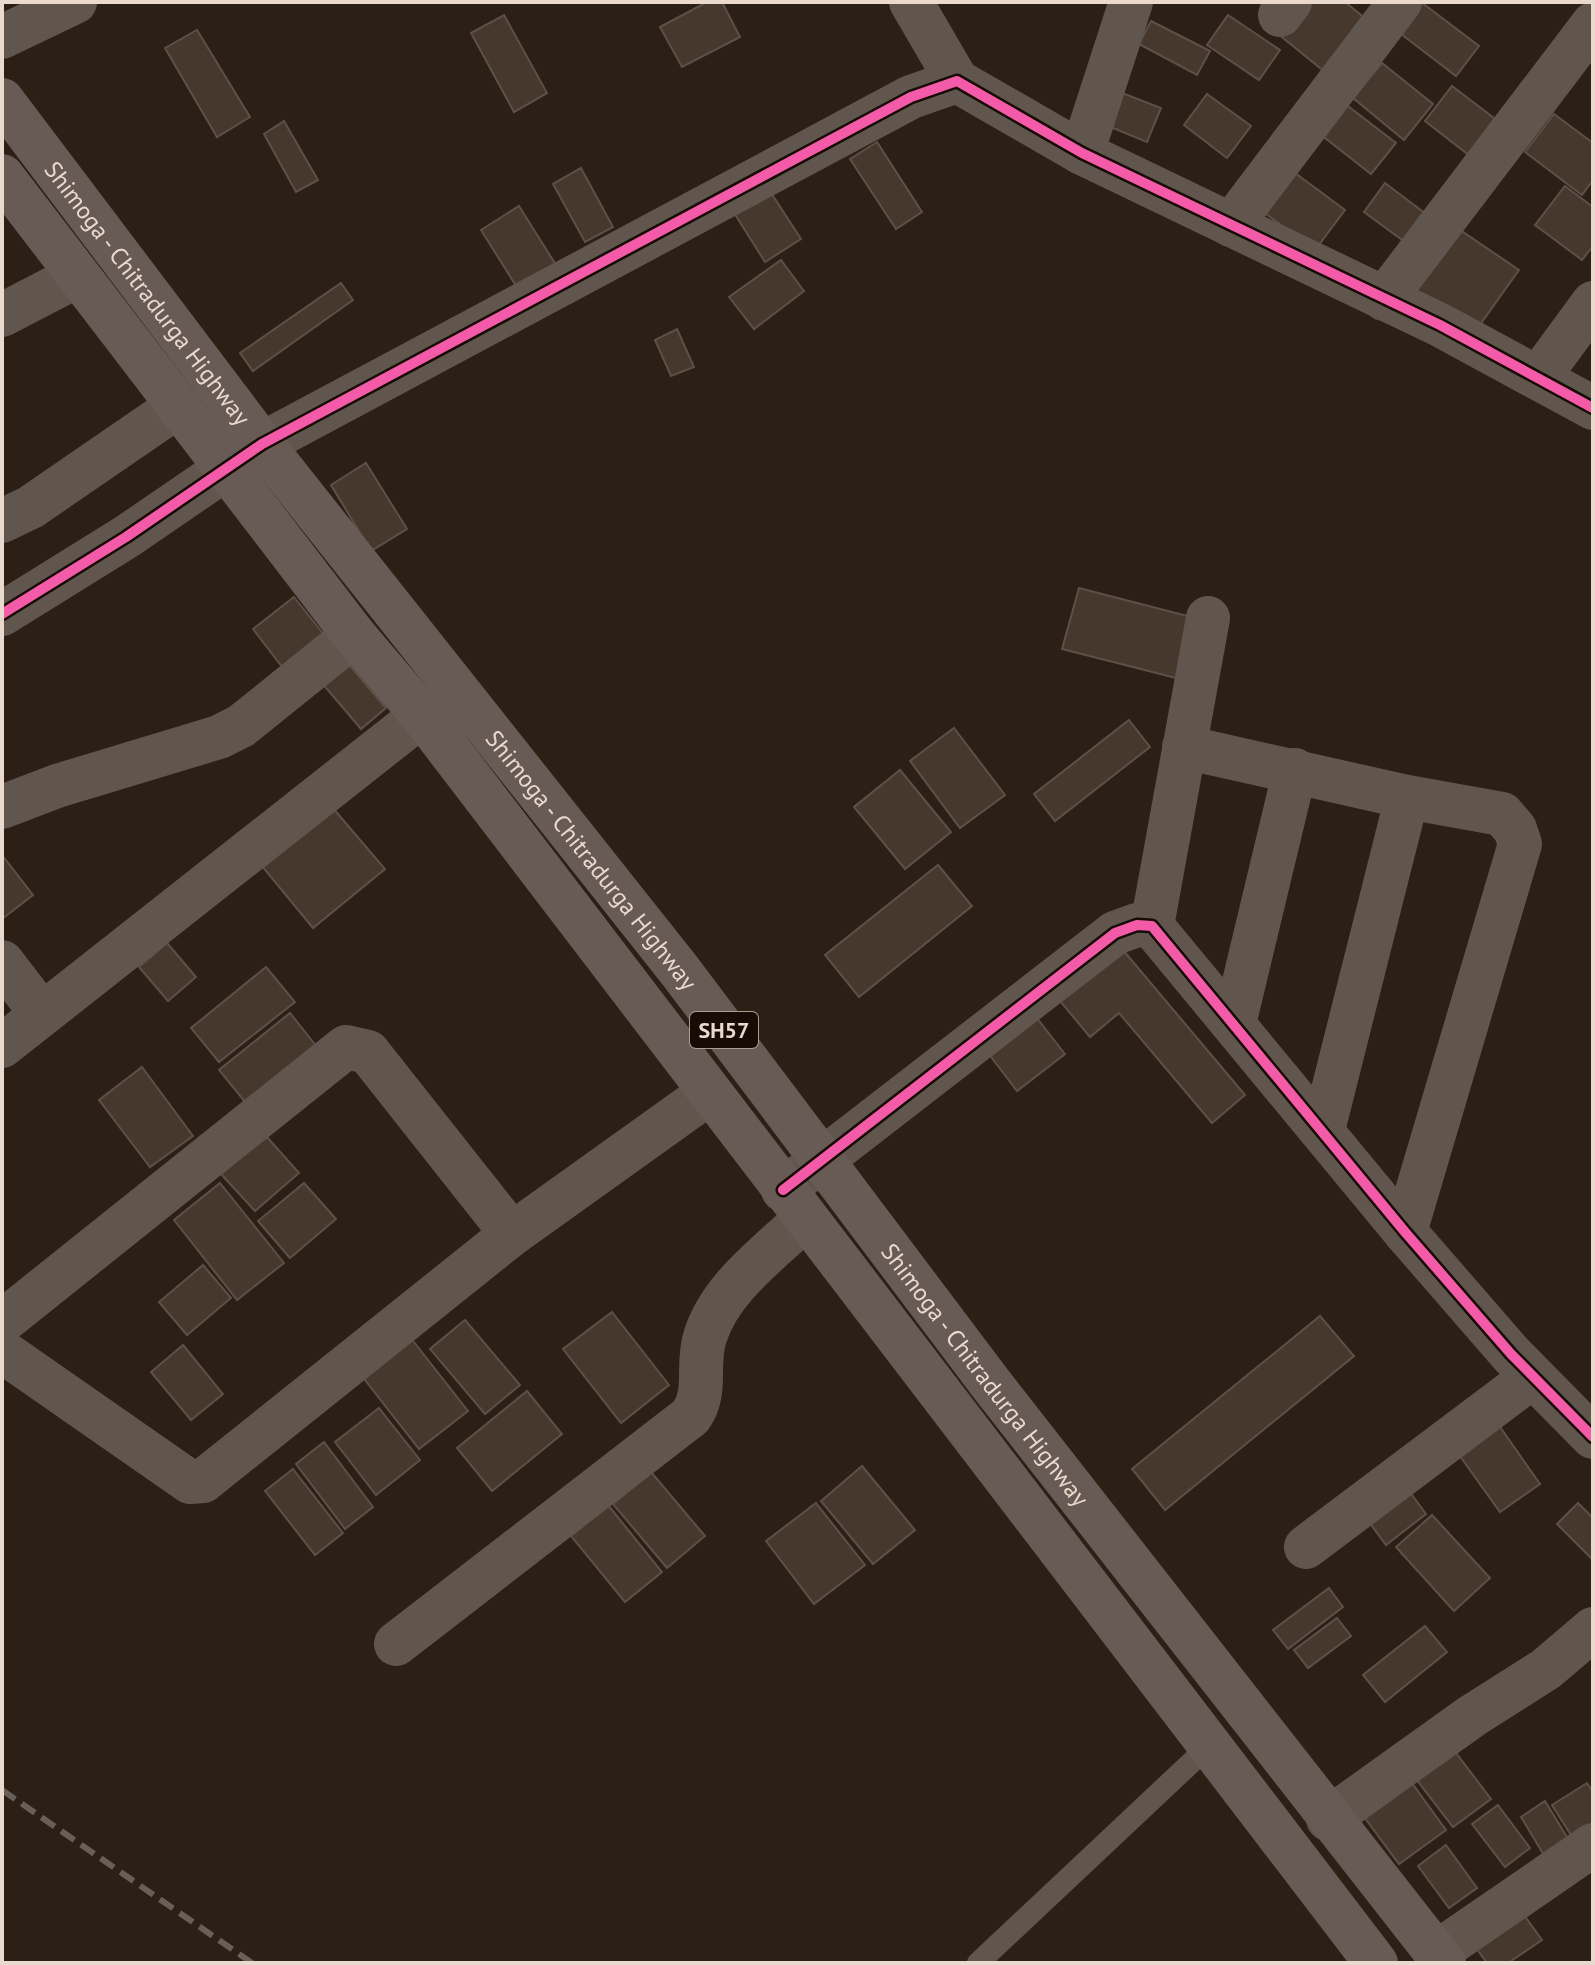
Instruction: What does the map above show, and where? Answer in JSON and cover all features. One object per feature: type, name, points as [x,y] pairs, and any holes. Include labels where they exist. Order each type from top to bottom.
[{"type":"main road","name":"Shimoga - Chitradurga Highway","points":[[2,100],[245,456],[354,635],[422,715],[1376,1963]]},
{"type":"main road","name":"Shimoga - Chitradurga Highway","points":[[2,176],[178,406],[245,456],[680,971],[1328,1819],[1440,1958]]},
{"type":"street","points":[[2,37],[75,2]]},
{"type":"street","points":[[911,2],[957,81],[1082,153],[1384,299],[1593,408]]},
{"type":"street","points":[[1082,153],[1131,2]]},
{"type":"street","points":[[1231,225],[1400,2]]},
{"type":"street","points":[[1384,299],[1593,24]]},
{"type":"street","points":[[2,614],[245,456],[911,97],[957,81]]},
{"type":"street","points":[[2,315],[77,276]]},
{"type":"street","points":[[1538,378],[1593,303]]},
{"type":"street","points":[[2,521],[82,474],[178,406]]},
{"type":"street","points":[[1152,926],[1208,618]]},
{"type":"street","points":[[2,807],[57,786],[219,737],[241,726],[354,635]]},
{"type":"street","points":[[2,1046],[422,715]]},
{"type":"street","points":[[1184,747],[1407,797],[1502,814],[1515,829],[1520,844],[1405,1232]]},
{"type":"street","points":[[1234,1024],[1295,770]]},
{"type":"street","points":[[1323,1130],[1407,797]]},
{"type":"street","points":[[396,1644],[691,1416],[701,1402],[703,1342],[712,1317],[822,1160],[1115,933],[1137,925],[1152,926],[1405,1232],[1532,1377],[1593,1437]]},
{"type":"street","points":[[2,962],[42,1014]]},
{"type":"street","points":[[2,1322],[346,1047],[368,1052],[512,1234]]},
{"type":"street","points":[[2,1351],[190,1482],[203,1481],[512,1234],[709,1093]]},
{"type":"street","points":[[1306,1547],[1532,1377]]},
{"type":"street","points":[[1328,1819],[1472,1716],[1546,1669],[1593,1629]]},
{"type":"street","points":[[1440,1958],[1593,1845]]},
{"type":"lane","points":[[978,1963],[1211,1744]]},
{"type":"building","points":[[707,2],[722,2],[740,37],[682,67],[660,27]]},
{"type":"building","points":[[1303,2],[1345,2],[1367,20],[1325,72],[1277,33]]},
{"type":"building","points":[[1421,2],[1479,46],[1456,76],[1393,28]]},
{"type":"building","points":[[504,15],[547,93],[514,112],[471,33]]},
{"type":"building","points":[[1228,15],[1280,50],[1259,80],[1207,45]]},
{"type":"building","points":[[1151,21],[1210,51],[1197,75],[1139,44]]},
{"type":"building","points":[[197,30],[250,117],[217,137],[165,48]]},
{"type":"building","points":[[1382,63],[1433,104],[1404,140],[1353,98]]},
{"type":"building","points":[[1452,86],[1507,128],[1479,163],[1425,121]]},
{"type":"building","points":[[1117,91],[1161,108],[1147,142],[1103,124]]},
{"type":"building","points":[[1207,94],[1251,126],[1227,158],[1184,125]]},
{"type":"building","points":[[1344,103],[1396,143],[1371,174],[1320,134]]},
{"type":"building","points":[[1554,114],[1593,143],[1593,180],[1582,195],[1525,152]]},
{"type":"building","points":[[284,121],[318,180],[296,192],[264,134]]},
{"type":"building","points":[[877,142],[922,212],[896,229],[850,159]]},
{"type":"building","points":[[1283,164],[1345,210],[1315,250],[1254,205]]},
{"type":"building","points":[[581,168],[613,227],[585,242],[553,184]]},
{"type":"building","points":[[1385,183],[1426,214],[1405,242],[1364,212]]},
{"type":"building","points":[[766,185],[801,239],[765,262],[731,208]]},
{"type":"building","points":[[1565,186],[1593,207],[1593,246],[1582,260],[1535,225]]},
{"type":"building","points":[[519,206],[556,265],[518,289],[481,230]]},
{"type":"building","points":[[1447,221],[1519,270],[1474,333],[1403,283]]},
{"type":"building","points":[[781,260],[804,291],[754,329],[729,297]]},
{"type":"building","points":[[341,283],[353,300],[253,371],[240,353]]},
{"type":"building","points":[[677,329],[694,367],[671,376],[655,340]]},
{"type":"building","points":[[366,463],[407,529],[371,551],[331,485]]},
{"type":"building","points":[[1079,588],[1195,618],[1180,679],[1062,649]]},
{"type":"building","points":[[294,597],[325,636],[283,668],[253,629]]},
{"type":"building","points":[[341,655],[386,708],[361,729],[316,676]]},
{"type":"building","points":[[1129,720],[1150,747],[1055,821],[1034,794]]},
{"type":"building","points":[[954,728],[1005,795],[960,828],[910,761]]},
{"type":"building","points":[[900,770],[951,832],[905,869],[854,807]]},
{"type":"building","points":[[332,807],[385,869],[313,928],[261,865]]},
{"type":"building","points":[[2,855],[33,895],[2,919]]},
{"type":"building","points":[[938,865],[972,906],[859,997],[825,955]]},
{"type":"building","points":[[167,943],[196,977],[168,1001],[139,967]]},
{"type":"building","points":[[1123,950],[1245,1095],[1212,1123],[1119,1013],[1090,1037],[1060,1001]]},
{"type":"building","points":[[266,967],[295,1002],[219,1062],[191,1028]]},
{"type":"building","points":[[290,1013],[321,1052],[250,1108],[219,1070]]},
{"type":"building","points":[[1036,1017],[1065,1054],[1017,1091],[988,1053]]},
{"type":"building","points":[[142,1067],[193,1136],[150,1167],[99,1100]]},
{"type":"building","points":[[266,1136],[299,1173],[255,1211],[221,1174]]},
{"type":"building","points":[[220,1183],[284,1263],[237,1300],[174,1220]]},
{"type":"building","points":[[304,1183],[336,1219],[290,1258],[258,1221]]},
{"type":"building","points":[[203,1265],[231,1298],[187,1335],[159,1302]]},
{"type":"building","points":[[612,1312],[669,1385],[621,1423],[563,1349]]},
{"type":"building","points":[[1320,1316],[1354,1356],[1165,1510],[1132,1469]]},
{"type":"building","points":[[465,1320],[520,1385],[485,1414],[430,1349]]},
{"type":"building","points":[[410,1337],[468,1411],[419,1449],[361,1375]]},
{"type":"building","points":[[183,1345],[223,1394],[191,1420],[151,1372]]},
{"type":"building","points":[[527,1391],[562,1434],[492,1491],[457,1448]]},
{"type":"building","points":[[379,1408],[420,1460],[376,1495],[335,1442]]},
{"type":"building","points":[[1498,1424],[1540,1484],[1500,1512],[1457,1452]]},
{"type":"building","points":[[324,1442],[373,1507],[345,1529],[296,1464]]},
{"type":"building","points":[[862,1466],[915,1530],[873,1564],[821,1501]]},
{"type":"building","points":[[293,1469],[343,1533],[315,1555],[265,1491]]},
{"type":"building","points":[[651,1472],[705,1536],[667,1568],[613,1504]]},
{"type":"building","points":[[1404,1484],[1426,1514],[1386,1545],[1363,1514]]},
{"type":"building","points":[[816,1503],[865,1565],[814,1604],[766,1541]]},
{"type":"building","points":[[1578,1503],[1593,1518],[1593,1560],[1557,1524]]},
{"type":"building","points":[[608,1505],[662,1572],[625,1602],[571,1536]]},
{"type":"building","points":[[1432,1515],[1490,1578],[1454,1611],[1396,1547]]},
{"type":"building","points":[[1329,1588],[1343,1607],[1288,1649],[1273,1630]]},
{"type":"building","points":[[1337,1618],[1351,1636],[1308,1668],[1294,1650]]},
{"type":"building","points":[[1425,1626],[1447,1652],[1385,1702],[1363,1675]]},
{"type":"building","points":[[1444,1737],[1491,1799],[1453,1827],[1406,1766]]},
{"type":"building","points":[[1404,1772],[1446,1830],[1399,1864],[1356,1806]]},
{"type":"building","points":[[1587,1783],[1593,1792],[1593,1843],[1581,1851],[1552,1805]]},
{"type":"building","points":[[1545,1801],[1573,1847],[1548,1862],[1521,1817]]},
{"type":"building","points":[[1498,1805],[1530,1848],[1505,1867],[1472,1824]]},
{"type":"building","points":[[1446,1845],[1477,1888],[1449,1908],[1418,1866]]},
{"type":"building","points":[[1514,1901],[1542,1940],[1508,1963],[1487,1963],[1466,1934]]},
{"type":"railway","points":[[2,1790],[252,1963]]},
{"type":"cycle path","points":[[2,614],[126,537],[262,444],[911,97],[957,81],[1082,153],[1440,325],[1593,408]]},
{"type":"cycle path","points":[[783,1190],[1115,933],[1137,925],[1152,926],[1405,1232],[1511,1354],[1593,1437]]}]
